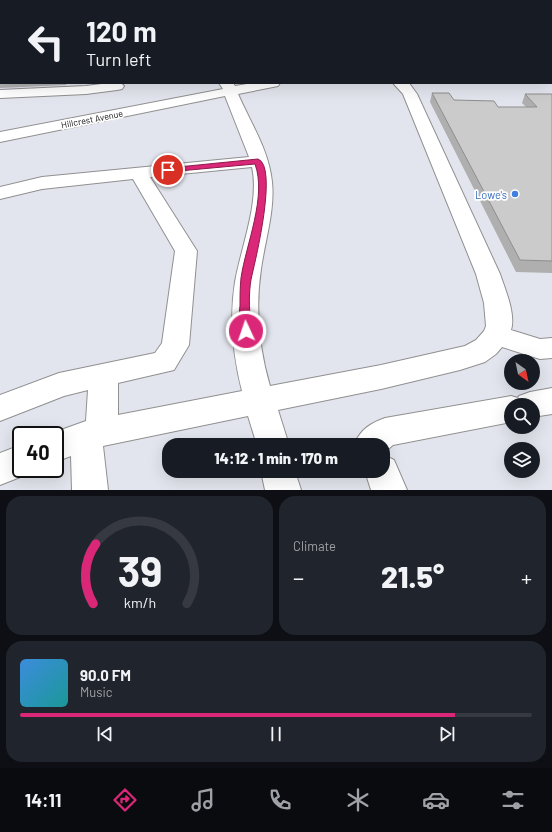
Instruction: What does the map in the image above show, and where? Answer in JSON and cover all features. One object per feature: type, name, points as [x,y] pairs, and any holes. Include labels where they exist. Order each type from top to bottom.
[{"type":"street","points":[[0,94],[86,90],[116,84],[128,107],[0,124]]},
{"type":"street","name":"Hillcrest Avenue","points":[[0,137],[128,107],[184,101],[268,84]]},
{"type":"street","points":[[64,444],[94,433],[381,377],[460,359],[480,350],[496,336],[498,326],[497,303],[488,274],[410,94],[402,84]]},
{"type":"street","points":[[231,92],[248,131],[262,172],[263,190],[257,232],[246,278],[245,315],[249,362],[271,438]]},
{"type":"street","points":[[0,193],[42,183],[258,161]]},
{"type":"street","points":[[0,408],[59,385],[103,374],[164,362],[175,345],[186,251],[138,173]]},
{"type":"street","points":[[496,336],[540,349],[552,348]]},
{"type":"street","points":[[90,490],[94,433],[103,374]]},
{"type":"street","points":[[540,403],[552,401]]},
{"type":"street","points":[[377,438],[385,432],[504,409]]},
{"type":"street","points":[[0,469],[12,464]]},
{"type":"street","points":[[280,478],[283,490]]},
{"type":"street","points":[[385,478],[389,490]]},
{"type":"shaded area","points":[[0,84],[552,84],[552,490],[0,490]]},
{"type":"building","name":"Lowe's","points":[[432,93],[449,93],[454,100],[494,101],[498,107],[537,107],[525,94],[552,94],[552,261],[520,260]]},
{"type":"place","name":"Lowe's","points":[[515,194]]},
{"type":"route","points":[[168,170],[258,161],[262,172],[263,190],[257,232],[246,278],[246,331]]}]
